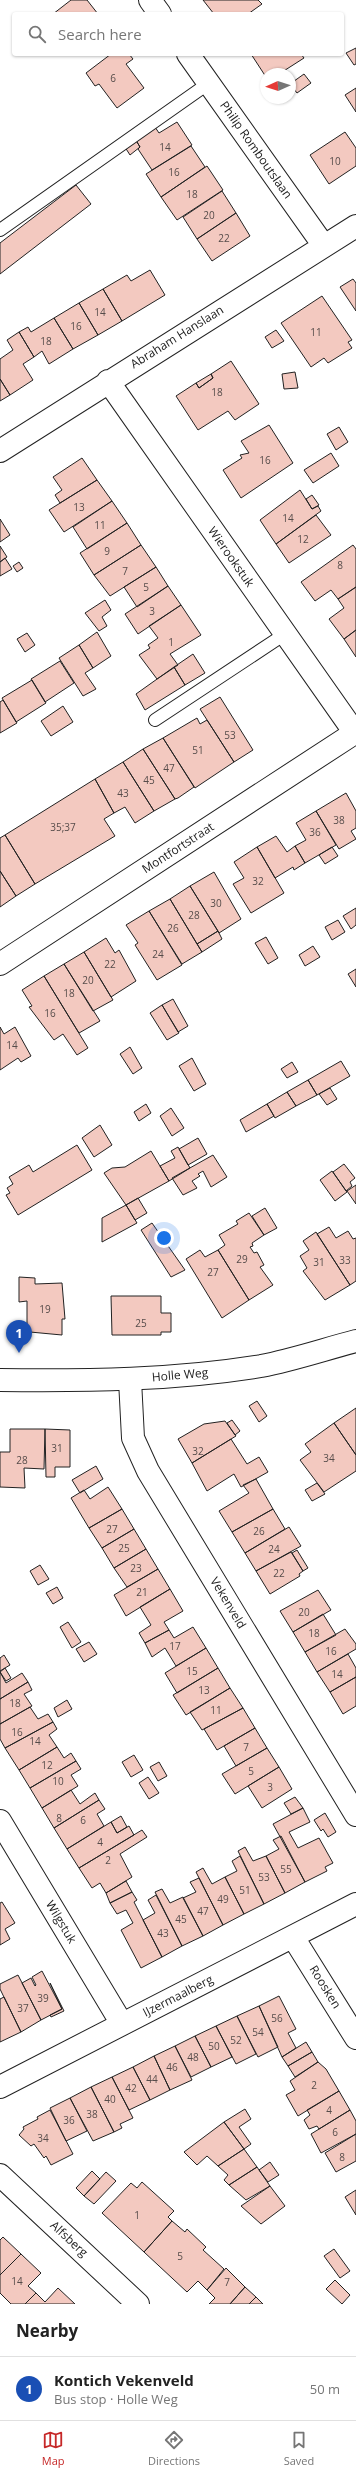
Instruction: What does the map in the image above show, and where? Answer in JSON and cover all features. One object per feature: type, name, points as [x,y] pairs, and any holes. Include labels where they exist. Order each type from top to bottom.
[{"type":"street","points":[[150,0],[159,12]]},
{"type":"street","name":"Philip Romboutslaan","points":[[189,56],[324,246]]},
{"type":"street","name":"Abraham Hanslaan","points":[[0,451],[108,381],[356,226]]},
{"type":"street","name":"Wierookstuk","points":[[108,381],[355,733]]},
{"type":"street","name":"Montfortstraat","points":[[0,964],[355,733]]},
{"type":"street","name":"Holle Weg","points":[[0,1380],[130,1380],[187,1376],[263,1366],[356,1341]]},
{"type":"street","name":"Vekenveld","points":[[130,1380],[133,1438],[148,1471],[356,1815]]},
{"type":"street","name":"Wilgstuk","points":[[0,1821],[122,2024]]},
{"type":"street","name":"IJzermaalberg","points":[[0,2088],[356,1904]]},
{"type":"street","name":"Roosken","points":[[293,1937],[356,2038]]},
{"type":"street","name":"Alfsberg","points":[[0,2175],[138,2304]]},
{"type":"lane","points":[[0,230],[209,83]]},
{"type":"lane","points":[[154,720],[286,634]]},
{"type":"building","points":[[71,0],[87,0],[96,12],[56,12]]},
{"type":"building","points":[[203,0],[258,0],[262,4],[251,12],[212,12]]},
{"type":"building","points":[[356,48],[356,64],[354,65],[346,53]]},
{"type":"building","points":[[108,56],[131,56],[133,59],[126,64],[144,88],[117,108],[99,84],[95,86],[86,73]]},
{"type":"building","points":[[252,56],[302,56],[304,58],[288,68],[260,68]]},
{"type":"building","points":[[304,74],[311,83],[297,93],[296,80]]},
{"type":"building","points":[[356,88],[356,112],[345,95]]},
{"type":"building","points":[[177,122],[192,145],[152,170],[138,149],[140,147],[134,137],[153,124],[159,133]]},
{"type":"building","points":[[345,132],[356,148],[356,166],[329,184],[310,155]]},
{"type":"building","points":[[134,137],[140,147],[130,155],[123,144]]},
{"type":"building","points":[[191,146],[205,167],[161,197],[146,174]]},
{"type":"building","points":[[207,166],[223,190],[177,220],[161,197]]},
{"type":"building","points":[[76,185],[91,204],[0,274],[0,243]]},
{"type":"building","points":[[222,191],[236,213],[197,239],[183,217]]},
{"type":"building","points":[[236,213],[250,236],[212,261],[197,239]]},
{"type":"building","points":[[150,270],[165,295],[122,321],[103,289],[127,275],[131,281]]},
{"type":"building","points":[[353,279],[356,283],[356,311],[340,287]]},
{"type":"building","points":[[103,289],[122,321],[98,335],[79,303]]},
{"type":"building","points":[[322,296],[352,340],[348,342],[352,348],[328,363],[324,358],[311,367],[281,323]]},
{"type":"building","points":[[79,303],[98,335],[73,349],[54,318]]},
{"type":"building","points":[[54,318],[73,349],[49,364],[42,351],[34,357],[19,332],[28,327],[31,332]]},
{"type":"building","points":[[276,330],[284,341],[272,348],[265,337]]},
{"type":"building","points":[[19,332],[34,357],[23,364],[33,380],[10,395],[0,379],[0,359],[13,350],[7,340]]},
{"type":"building","points":[[231,361],[259,404],[235,420],[228,411],[198,430],[176,396],[196,383],[199,388],[213,378],[211,374]]},
{"type":"building","points":[[295,372],[298,388],[284,389],[282,374]]},
{"type":"building","points":[[211,374],[213,378],[199,388],[196,383]]},
{"type":"building","points":[[0,379],[10,395],[0,401]]},
{"type":"building","points":[[269,425],[293,463],[241,498],[223,470],[242,458],[240,455],[249,453],[241,441]]},
{"type":"building","points":[[339,427],[348,442],[336,450],[327,434]]},
{"type":"building","points":[[331,453],[339,466],[313,483],[304,470]]},
{"type":"building","points":[[82,458],[97,480],[60,503],[55,495],[62,490],[53,477]]},
{"type":"building","points":[[97,480],[112,501],[64,532],[49,510]]},
{"type":"building","points":[[300,490],[312,509],[318,506],[321,511],[276,544],[260,520]]},
{"type":"building","points":[[312,495],[319,505],[312,509],[306,499]]},
{"type":"building","points":[[112,501],[127,523],[87,549],[73,527]]},
{"type":"building","points":[[316,515],[331,535],[289,563],[276,544]]},
{"type":"building","points":[[0,519],[10,535],[0,542]]},
{"type":"building","points":[[127,523],[141,545],[94,575],[80,553]]},
{"type":"building","points":[[141,545],[156,567],[110,596],[94,575]]},
{"type":"building","points":[[353,545],[356,549],[356,587],[338,599],[331,590],[315,601],[301,582]]},
{"type":"building","points":[[0,546],[7,557],[0,562]]},
{"type":"building","points":[[5,558],[12,569],[0,576],[0,562]]},
{"type":"building","points":[[19,562],[23,568],[17,572],[13,566]]},
{"type":"building","points":[[156,567],[168,586],[137,607],[124,587]]},
{"type":"building","points":[[168,586],[181,605],[138,634],[125,614]]},
{"type":"building","points":[[356,587],[356,630],[344,639],[329,619],[344,608],[338,599]]},
{"type":"building","points":[[105,600],[111,610],[102,617],[107,626],[99,631],[85,613]]},
{"type":"building","points":[[181,605],[201,635],[170,654],[178,665],[157,679],[139,655],[150,648],[148,645],[158,638],[149,626]]},
{"type":"building","points":[[356,630],[356,657],[344,639]]},
{"type":"building","points":[[97,632],[111,656],[93,668],[79,645]]},
{"type":"building","points":[[27,633],[35,645],[25,652],[17,639]]},
{"type":"building","points":[[79,645],[93,668],[85,673],[96,689],[83,696],[59,658]]},
{"type":"building","points":[[193,654],[205,673],[185,685],[174,667]]},
{"type":"building","points":[[60,661],[74,683],[45,702],[31,679]]},
{"type":"building","points":[[174,667],[185,685],[145,710],[136,694]]},
{"type":"building","points":[[32,680],[46,703],[16,722],[2,698]]},
{"type":"building","points":[[220,697],[253,750],[234,762],[200,709]]},
{"type":"building","points":[[3,700],[17,723],[0,733],[0,702]]},
{"type":"building","points":[[63,706],[73,722],[51,736],[41,721]]},
{"type":"building","points":[[197,718],[200,724],[207,720],[234,762],[195,788],[163,738]]},
{"type":"building","points":[[163,738],[194,787],[175,799],[143,749]]},
{"type":"building","points":[[143,749],[175,799],[154,811],[123,762]]},
{"type":"building","points":[[123,762],[154,811],[135,823],[125,807],[114,813],[95,779]]},
{"type":"building","points":[[95,779],[114,813],[104,819],[115,836],[35,884],[5,835]]},
{"type":"building","points":[[346,793],[356,811],[356,828],[351,831],[356,839],[339,849],[316,811]]},
{"type":"building","points":[[316,811],[336,845],[305,863],[295,846],[306,840],[296,823]]},
{"type":"building","points":[[5,835],[35,884],[16,896],[0,871],[0,838]]},
{"type":"building","points":[[276,836],[287,852],[295,846],[305,863],[294,870],[293,867],[275,878],[257,847]]},
{"type":"building","points":[[257,847],[284,893],[251,913],[233,884],[244,878],[234,862]]},
{"type":"building","points":[[332,847],[338,856],[325,864],[319,855]]},
{"type":"building","points":[[0,871],[16,896],[0,907]]},
{"type":"building","points":[[214,872],[241,919],[219,933],[190,886]]},
{"type":"building","points":[[190,886],[218,931],[197,944],[170,899]]},
{"type":"building","points":[[170,899],[202,952],[182,964],[149,911]]},
{"type":"building","points":[[356,908],[356,925],[351,929],[343,916]]},
{"type":"building","points":[[149,911],[182,965],[157,980],[135,945],[138,943],[126,925]]},
{"type":"building","points":[[338,920],[345,932],[332,940],[325,927]]},
{"type":"building","points":[[218,931],[222,939],[202,952],[197,944]]},
{"type":"building","points":[[266,937],[278,958],[268,964],[255,943]]},
{"type":"building","points":[[106,938],[115,953],[119,950],[136,981],[111,997],[84,952]]},
{"type":"building","points":[[313,946],[320,957],[305,966],[299,955]]},
{"type":"building","points":[[84,952],[113,1000],[93,1011],[64,964]]},
{"type":"building","points":[[64,964],[100,1021],[79,1033],[44,976]]},
{"type":"building","points":[[356,969],[356,987],[348,974]]},
{"type":"building","points":[[44,976],[88,1048],[77,1055],[63,1034],[54,1040],[29,1007],[32,1006],[22,990]]},
{"type":"building","points":[[173,999],[188,1026],[178,1032],[162,1005]]},
{"type":"building","points":[[162,1005],[179,1033],[167,1040],[150,1013]]},
{"type":"building","points":[[0,1027],[4,1034],[15,1027],[31,1056],[21,1062],[18,1058],[0,1070]]},
{"type":"building","points":[[130,1047],[142,1068],[133,1074],[120,1054]]},
{"type":"building","points":[[192,1058],[206,1084],[194,1091],[179,1066]]},
{"type":"building","points":[[341,1061],[350,1076],[317,1095],[308,1080]]},
{"type":"building","points":[[292,1062],[298,1072],[287,1078],[281,1069]]},
{"type":"building","points":[[308,1080],[317,1095],[296,1106],[287,1092]]},
{"type":"building","points":[[330,1088],[337,1099],[327,1105],[319,1094]]},
{"type":"building","points":[[287,1092],[296,1106],[275,1118],[267,1104]]},
{"type":"building","points":[[146,1104],[151,1113],[139,1121],[134,1112]]},
{"type":"building","points":[[267,1104],[274,1116],[246,1132],[240,1120]]},
{"type":"building","points":[[171,1108],[184,1128],[172,1136],[160,1116]]},
{"type":"building","points":[[100,1125],[112,1145],[94,1157],[82,1138]]},
{"type":"building","points":[[198,1138],[207,1154],[188,1165],[179,1149]]},
{"type":"building","points":[[77,1145],[92,1170],[18,1215],[6,1195],[10,1193],[7,1188],[13,1184],[9,1177],[29,1165],[33,1172]]},
{"type":"building","points":[[178,1147],[190,1168],[169,1181],[160,1166],[175,1158],[171,1151]]},
{"type":"building","points":[[151,1151],[169,1181],[126,1205],[104,1173],[112,1168],[125,1167]]},
{"type":"building","points":[[213,1155],[227,1177],[211,1187],[203,1171],[198,1174],[200,1176],[192,1181],[197,1188],[183,1195],[172,1178]]},
{"type":"building","points":[[344,1164],[355,1178],[350,1182],[352,1186],[346,1191],[333,1172]]},
{"type":"building","points":[[332,1171],[347,1192],[335,1201],[320,1180]]},
{"type":"building","points":[[356,1185],[356,1204],[347,1191]]},
{"type":"building","points":[[138,1198],[147,1213],[135,1220],[126,1205]]},
{"type":"building","points":[[126,1205],[137,1223],[102,1242],[102,1218]]},
{"type":"building","points":[[265,1208],[277,1228],[264,1235],[252,1216]]},
{"type":"building","points":[[249,1213],[264,1235],[252,1243],[253,1246],[250,1247],[254,1253],[257,1252],[264,1265],[260,1267],[273,1285],[249,1300],[218,1250],[225,1245],[219,1235],[238,1224],[236,1221]]},
{"type":"building","points":[[152,1223],[185,1270],[171,1277],[141,1230]]},
{"type":"building","points":[[329,1227],[336,1238],[348,1231],[353,1239],[356,1238],[356,1281],[350,1285],[317,1234]]},
{"type":"building","points":[[316,1232],[350,1285],[325,1300],[303,1271],[307,1268],[300,1256],[309,1250],[303,1241]]},
{"type":"building","points":[[200,1250],[205,1257],[218,1250],[249,1300],[222,1318],[186,1259]]},
{"type":"building","points":[[19,1277],[35,1278],[35,1284],[62,1283],[65,1319],[62,1319],[62,1335],[30,1332],[30,1334],[27,1335],[27,1301],[19,1302]]},
{"type":"building","points":[[111,1296],[161,1296],[161,1313],[171,1313],[171,1332],[161,1332],[161,1335],[112,1335]]},
{"type":"building","points":[[257,1401],[267,1416],[259,1422],[249,1406]]},
{"type":"building","points":[[356,1408],[356,1455],[334,1423]]},
{"type":"building","points":[[232,1420],[240,1431],[235,1435],[227,1423]]},
{"type":"building","points":[[225,1421],[236,1436],[192,1463],[178,1439],[204,1424]]},
{"type":"building","points":[[334,1423],[356,1455],[356,1471],[324,1492],[300,1460],[311,1452],[305,1444]]},
{"type":"building","points":[[10,1429],[45,1429],[44,1469],[24,1468],[25,1488],[0,1487],[0,1452],[10,1452]]},
{"type":"building","points":[[45,1429],[70,1430],[70,1467],[55,1467],[55,1477],[46,1477]]},
{"type":"building","points":[[231,1439],[247,1464],[259,1457],[268,1472],[241,1487],[234,1474],[207,1491],[192,1463]]},
{"type":"building","points":[[96,1466],[103,1479],[80,1493],[72,1480]]},
{"type":"building","points":[[256,1479],[273,1509],[232,1532],[219,1511],[249,1493],[243,1485]]},
{"type":"building","points":[[317,1483],[325,1494],[312,1501],[305,1490]]},
{"type":"building","points":[[108,1487],[122,1509],[89,1528],[71,1498],[84,1490],[90,1499]]},
{"type":"building","points":[[122,1509],[134,1529],[102,1548],[89,1528]]},
{"type":"building","points":[[273,1509],[285,1529],[245,1553],[232,1532]]},
{"type":"building","points":[[289,1527],[301,1546],[256,1571],[245,1553]]},
{"type":"building","points":[[134,1529],[146,1549],[114,1568],[102,1548]]},
{"type":"building","points":[[146,1549],[158,1569],[127,1587],[114,1568]]},
{"type":"building","points":[[297,1550],[308,1568],[303,1571],[292,1553]]},
{"type":"building","points":[[291,1552],[303,1571],[299,1574],[300,1576],[270,1594],[256,1571]]},
{"type":"building","points":[[40,1565],[49,1579],[38,1585],[30,1571]]},
{"type":"building","points":[[158,1569],[170,1589],[126,1616],[114,1595]]},
{"type":"building","points":[[57,1587],[63,1598],[53,1604],[46,1593]]},
{"type":"building","points":[[170,1589],[183,1611],[164,1622],[169,1630],[145,1643],[139,1633],[151,1625],[140,1607]]},
{"type":"building","points":[[318,1590],[331,1610],[293,1632],[280,1611]]},
{"type":"building","points":[[323,1614],[336,1635],[305,1652],[293,1632]]},
{"type":"building","points":[[68,1622],[81,1642],[72,1648],[60,1627]]},
{"type":"building","points":[[193,1627],[206,1648],[176,1666],[165,1648],[152,1657],[145,1643],[169,1630],[174,1638]]},
{"type":"building","points":[[345,1629],[356,1644],[356,1649],[317,1672],[305,1652]]},
{"type":"building","points":[[89,1642],[97,1654],[84,1662],[76,1649]]},
{"type":"building","points":[[206,1648],[218,1668],[177,1693],[165,1673]]},
{"type":"building","points":[[348,1654],[356,1668],[356,1677],[330,1692],[317,1672]]},
{"type":"building","points":[[4,1655],[10,1665],[0,1671],[0,1658]]},
{"type":"building","points":[[5,1668],[11,1678],[6,1681],[0,1672]]},
{"type":"building","points":[[218,1668],[230,1688],[186,1715],[173,1695]]},
{"type":"building","points":[[0,1672],[6,1683],[22,1673],[28,1682],[0,1699]]},
{"type":"building","points":[[356,1677],[356,1706],[343,1714],[330,1692]]},
{"type":"building","points":[[28,1682],[32,1690],[24,1694],[32,1706],[0,1724],[0,1699]]},
{"type":"building","points":[[230,1688],[243,1708],[202,1730],[190,1712]]},
{"type":"building","points":[[67,1700],[72,1709],[58,1717],[54,1708]]},
{"type":"building","points":[[30,1707],[38,1719],[48,1714],[53,1722],[5,1748],[0,1739],[0,1724]]},
{"type":"building","points":[[243,1708],[255,1728],[217,1750],[204,1729]]},
{"type":"building","points":[[53,1722],[57,1729],[49,1735],[57,1747],[19,1770],[5,1748]]},
{"type":"building","points":[[255,1728],[267,1748],[236,1766],[224,1746]]},
{"type":"building","points":[[57,1747],[64,1758],[71,1753],[76,1761],[30,1788],[19,1770]]},
{"type":"building","points":[[267,1748],[279,1767],[235,1794],[222,1774]]},
{"type":"building","points":[[134,1755],[143,1770],[131,1777],[122,1762]]},
{"type":"building","points":[[76,1761],[81,1769],[71,1775],[78,1786],[42,1808],[30,1788]]},
{"type":"building","points":[[159,1762],[167,1776],[158,1781],[150,1767]]},
{"type":"building","points":[[279,1767],[292,1789],[262,1808],[248,1786]]},
{"type":"building","points":[[148,1777],[159,1793],[149,1799],[139,1783]]},
{"type":"building","points":[[71,1790],[80,1804],[95,1793],[99,1800],[54,1828],[42,1808]]},
{"type":"building","points":[[295,1797],[303,1808],[291,1814],[284,1803]]},
{"type":"building","points":[[99,1800],[105,1809],[97,1814],[104,1826],[67,1849],[54,1828]]},
{"type":"building","points":[[303,1808],[310,1822],[289,1832],[298,1848],[319,1838],[333,1863],[325,1867],[327,1871],[305,1882],[273,1824]]},
{"type":"building","points":[[325,1813],[336,1832],[328,1837],[323,1829],[321,1831],[314,1820]]},
{"type":"building","points":[[121,1816],[127,1827],[117,1833],[111,1822]]},
{"type":"building","points":[[111,1822],[117,1833],[129,1826],[134,1835],[79,1868],[67,1849]]},
{"type":"building","points":[[142,1830],[147,1837],[120,1854],[132,1877],[106,1893],[100,1883],[92,1888],[79,1868]]},
{"type":"building","points":[[281,1836],[305,1882],[285,1893],[266,1856],[279,1849],[273,1840]]},
{"type":"building","points":[[245,1847],[253,1861],[266,1856],[285,1893],[264,1904],[238,1851]]},
{"type":"building","points":[[240,1856],[264,1904],[244,1914],[225,1877],[237,1871],[232,1861]]},
{"type":"building","points":[[203,1868],[212,1884],[225,1877],[244,1914],[223,1925],[196,1872]]},
{"type":"building","points":[[199,1878],[223,1925],[203,1936],[183,1898],[196,1892],[190,1882]]},
{"type":"building","points":[[126,1881],[132,1892],[110,1903],[106,1893]]},
{"type":"building","points":[[162,1889],[170,1903],[183,1897],[203,1936],[182,1946],[155,1892]]},
{"type":"building","points":[[132,1892],[137,1900],[134,1902],[162,1957],[141,1968],[121,1930],[133,1923],[126,1910],[117,1914],[110,1903]]},
{"type":"building","points":[[156,1895],[182,1946],[162,1957],[143,1920],[155,1913],[148,1900]]},
{"type":"building","points":[[2,1902],[15,1923],[5,1929],[10,1939],[0,1945],[0,1903]]},
{"type":"building","points":[[42,1971],[62,2009],[41,2020],[22,1983],[31,1978],[35,1986],[36,1985],[32,1977]]},
{"type":"building","points":[[18,1975],[41,2020],[21,2032],[0,1989],[0,1984]]},
{"type":"building","points":[[50,1983],[64,2011],[51,2017],[50,2015],[62,2009]]},
{"type":"building","points":[[279,1996],[296,2029],[288,2033],[296,2048],[282,2057],[259,2006]]},
{"type":"building","points":[[4,1997],[21,2032],[0,2042],[0,1999]]},
{"type":"building","points":[[259,2006],[278,2047],[258,2057],[237,2016]]},
{"type":"building","points":[[237,2016],[256,2054],[236,2064],[216,2026]]},
{"type":"building","points":[[216,2026],[232,2057],[211,2067],[195,2036]]},
{"type":"building","points":[[195,2036],[211,2067],[191,2077],[175,2046]]},
{"type":"building","points":[[306,2042],[312,2052],[288,2066],[282,2057]]},
{"type":"building","points":[[175,2046],[192,2080],[170,2090],[154,2056]]},
{"type":"building","points":[[312,2052],[318,2062],[295,2077],[288,2066]]},
{"type":"building","points":[[154,2056],[170,2090],[150,2100],[133,2067]]},
{"type":"building","points":[[318,2062],[326,2069],[339,2091],[298,2116],[286,2095],[295,2090],[290,2081]]},
{"type":"building","points":[[133,2067],[150,2100],[129,2110],[112,2077]]},
{"type":"building","points":[[112,2077],[133,2118],[120,2124],[122,2128],[114,2132],[91,2087]]},
{"type":"building","points":[[91,2087],[114,2132],[93,2141],[70,2098]]},
{"type":"building","points":[[339,2091],[350,2110],[319,2129],[317,2126],[309,2129],[304,2120],[310,2115],[307,2110]]},
{"type":"building","points":[[70,2098],[87,2131],[66,2141],[50,2108]]},
{"type":"building","points":[[245,2109],[251,2119],[239,2127],[251,2144],[244,2149],[224,2122]]},
{"type":"building","points":[[50,2110],[73,2154],[51,2165],[46,2156],[44,2158],[34,2144],[31,2146],[19,2135],[24,2129],[23,2127],[38,2119],[37,2117]]},
{"type":"building","points":[[350,2110],[356,2121],[356,2134],[321,2153],[311,2134]]},
{"type":"building","points":[[224,2122],[244,2149],[218,2166],[207,2156],[197,2165],[184,2152]]},
{"type":"building","points":[[356,2134],[356,2161],[336,2172],[325,2153]]},
{"type":"building","points":[[244,2149],[257,2167],[229,2185],[224,2180],[228,2175],[218,2166]]},
{"type":"building","points":[[270,2162],[279,2175],[268,2182],[259,2170]]},
{"type":"building","points":[[257,2167],[270,2186],[246,2200],[229,2185]]},
{"type":"building","points":[[92,2171],[100,2179],[84,2196],[76,2188]]},
{"type":"building","points":[[106,2172],[116,2181],[94,2204],[84,2196]]},
{"type":"building","points":[[142,2182],[174,2211],[168,2217],[172,2221],[144,2252],[102,2213],[131,2183],[137,2188]]},
{"type":"building","points":[[270,2186],[285,2206],[261,2224],[241,2206]]},
{"type":"building","points":[[356,2190],[356,2215],[345,2197]]},
{"type":"building","points":[[172,2221],[185,2232],[187,2229],[206,2247],[203,2250],[224,2269],[207,2290],[198,2281],[187,2292],[144,2252]]},
{"type":"building","points":[[3,2237],[21,2254],[0,2275],[0,2240]]},
{"type":"building","points":[[334,2249],[350,2271],[340,2278],[324,2256]]},
{"type":"building","points":[[21,2254],[41,2273],[28,2286],[36,2293],[25,2304],[11,2304],[0,2293],[0,2275]]},
{"type":"building","points":[[226,2268],[245,2287],[230,2304],[209,2304],[215,2298],[207,2290]]},
{"type":"building","points":[[335,2280],[350,2295],[342,2304],[326,2289]]},
{"type":"building","points":[[245,2287],[256,2297],[249,2304],[230,2304]]},
{"type":"building","points":[[58,2288],[75,2304],[25,2304],[36,2293],[45,2302]]},
{"type":"building","points":[[256,2297],[263,2304],[249,2304]]},
{"type":"place","name":"Kontich Vekenveld","points":[[19,1353]]}]
